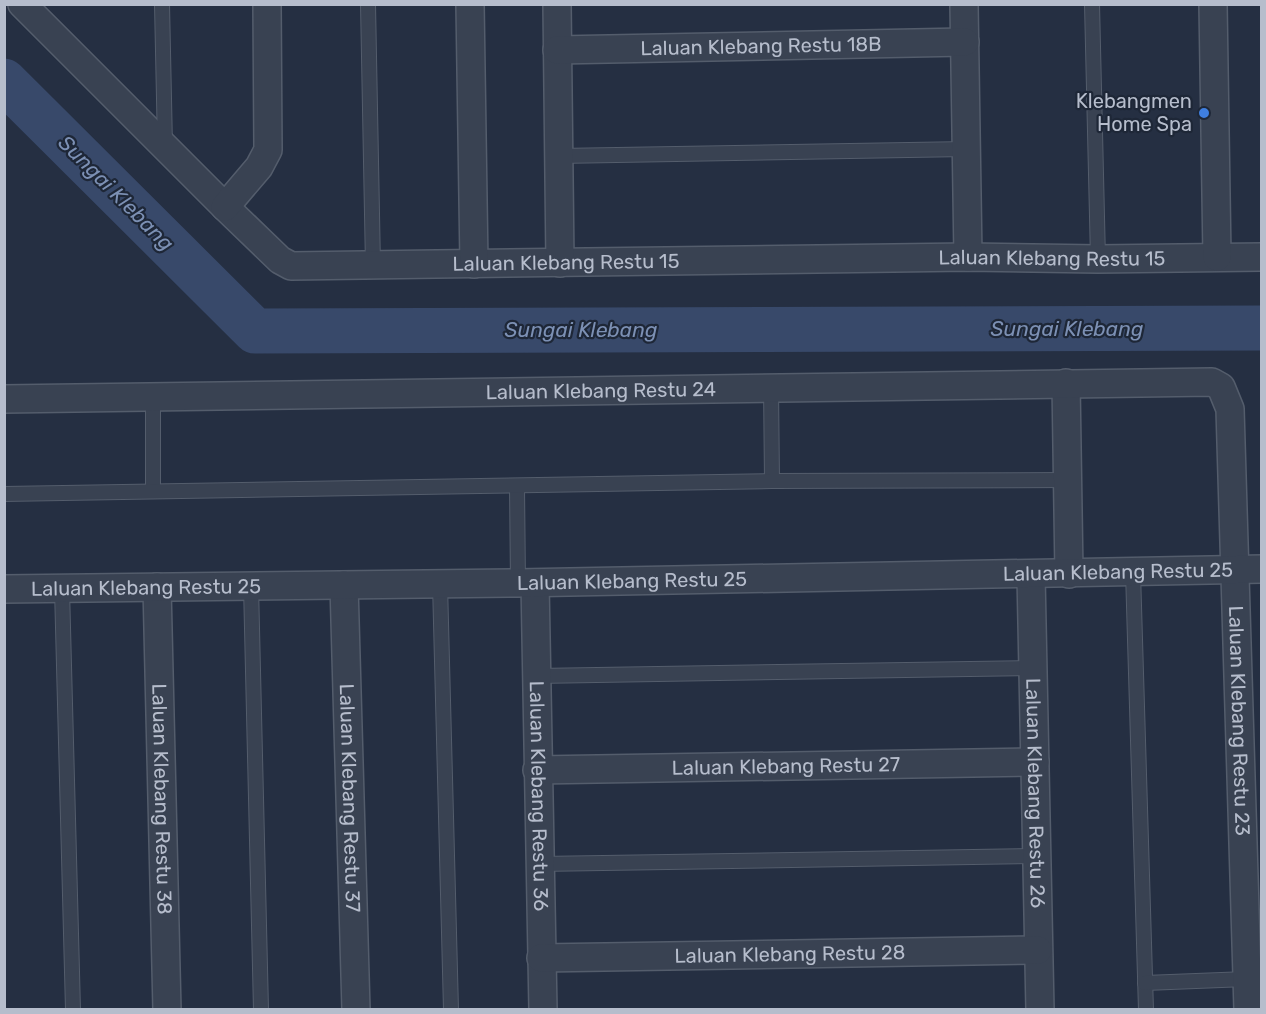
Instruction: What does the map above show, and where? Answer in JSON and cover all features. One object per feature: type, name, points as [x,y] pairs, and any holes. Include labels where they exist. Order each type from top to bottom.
[{"type":"street","points":[[225,207],[259,167],[268,150],[267,4]]},
{"type":"street","points":[[470,4],[474,264]]},
{"type":"street","points":[[557,4],[560,263]]},
{"type":"street","points":[[964,4],[968,257]]},
{"type":"street","points":[[1213,4],[1217,257]]},
{"type":"street","name":"Laluan Klebang Restu 15","points":[[28,7],[225,207],[280,260],[291,266],[968,257],[1098,259],[1262,257]]},
{"type":"street","name":"Laluan Klebang Restu 18B","points":[[557,50],[965,42]]},
{"type":"street","name":"Laluan Klebang Restu 24","points":[[4,399],[1197,380]]},
{"type":"street","name":"Laluan Klebang Restu 23","points":[[1197,380],[1212,382],[1221,387],[1230,409],[1249,570],[1248,1010]]},
{"type":"street","points":[[1066,383],[1069,574]]},
{"type":"street","name":"Laluan Klebang Restu 25","points":[[4,589],[526,583],[1249,570]]},
{"type":"street","name":"Laluan Klebang Restu 26","points":[[1031,575],[1040,1010]]},
{"type":"street","name":"Laluan Klebang Restu 36","points":[[526,583],[536,676],[543,1010]]},
{"type":"street","name":"Laluan Klebang Restu 37","points":[[344,585],[356,1010]]},
{"type":"street","name":"Laluan Klebang Restu 38","points":[[157,587],[167,1010]]},
{"type":"street","name":"Laluan Klebang Restu 27","points":[[537,770],[1035,762]]},
{"type":"street","name":"Laluan Klebang Restu 28","points":[[541,958],[1038,950]]},
{"type":"lane","points":[[162,4],[165,147]]},
{"type":"lane","points":[[368,4],[373,266]]},
{"type":"lane","points":[[1092,4],[1098,259]]},
{"type":"lane","points":[[558,156],[967,149]]},
{"type":"lane","points":[[771,387],[772,481]]},
{"type":"lane","points":[[153,396],[153,491]]},
{"type":"lane","points":[[4,494],[772,481],[1068,480]]},
{"type":"lane","points":[[517,487],[526,583]]},
{"type":"lane","points":[[1133,572],[1146,1010]]},
{"type":"lane","points":[[440,584],[451,1010]]},
{"type":"lane","points":[[251,586],[261,1010]]},
{"type":"lane","points":[[62,589],[73,1010]]},
{"type":"lane","points":[[536,676],[1033,668]]},
{"type":"lane","points":[[539,864],[1037,856]]},
{"type":"lane","points":[[1145,982],[1247,979]]},
{"type":"waterway","name":"Sungai Klebang","points":[[4,81],[255,331],[1262,328]]},
{"type":"place","name":"Klebangmen Home Spa","points":[[1204,113]]}]
